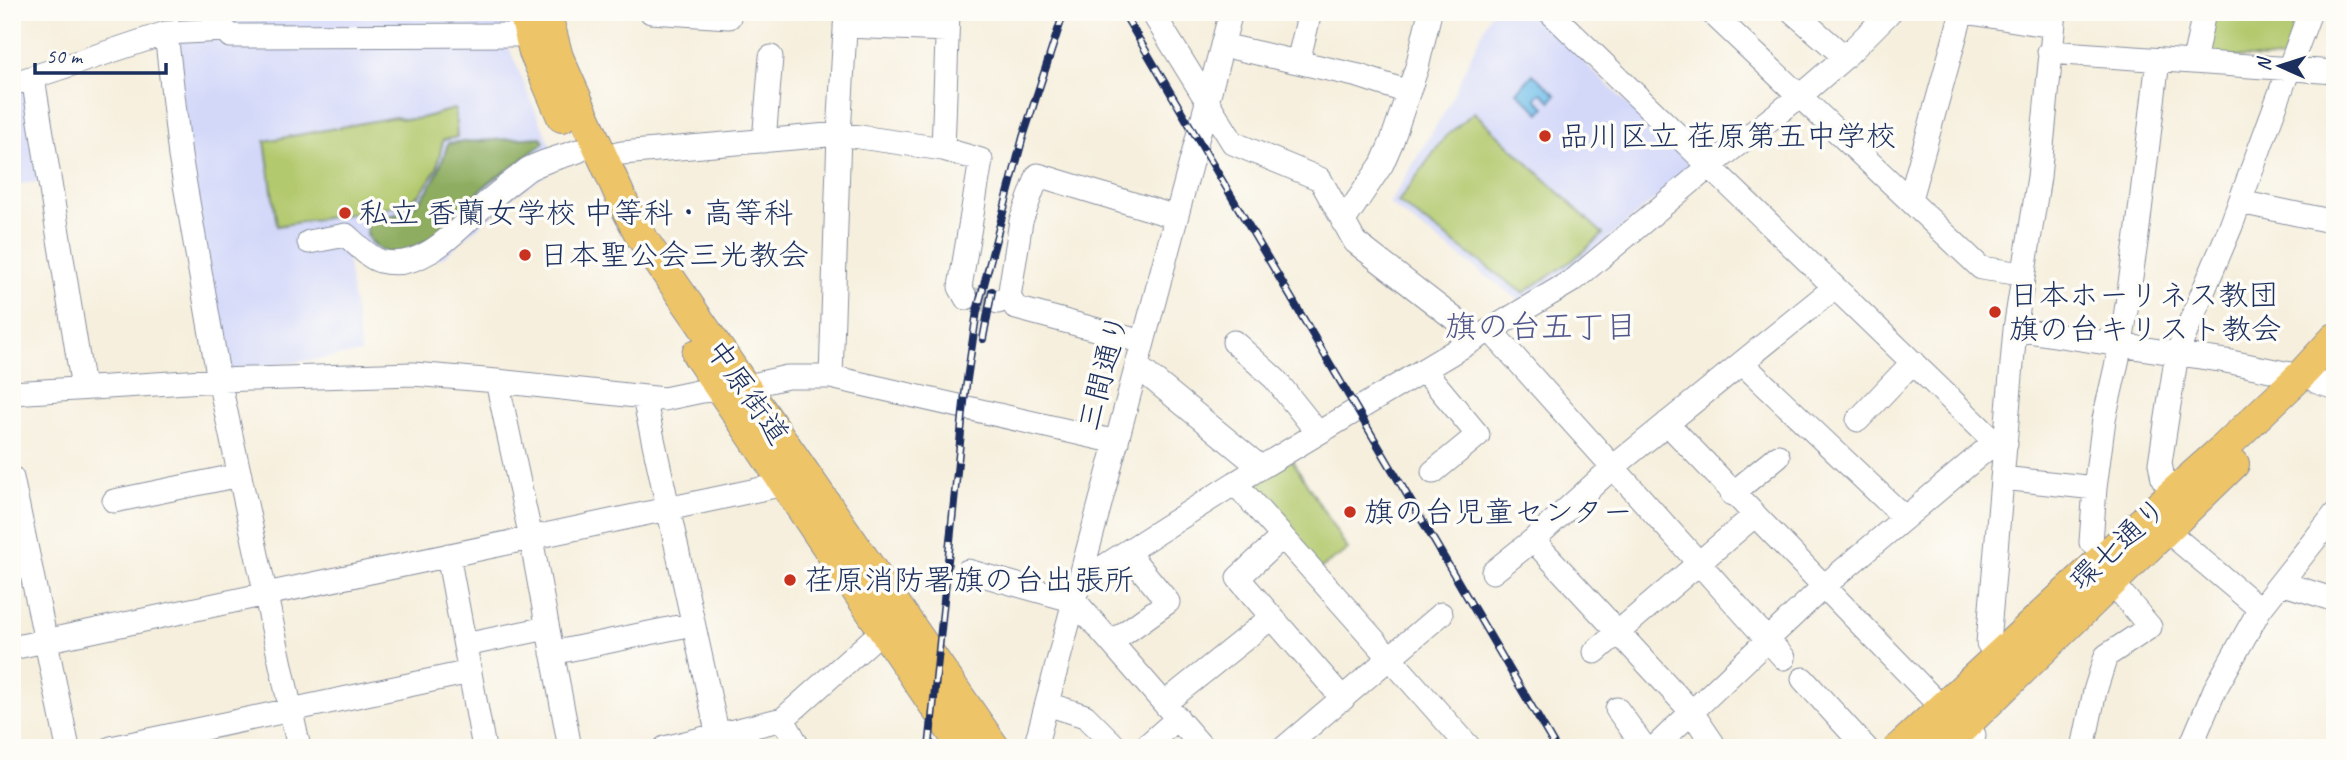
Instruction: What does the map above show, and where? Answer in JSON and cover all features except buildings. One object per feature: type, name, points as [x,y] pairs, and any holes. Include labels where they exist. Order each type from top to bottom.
[{"type":"main road","name":"中原街道","points":[[538,17],[542,73],[590,154],[620,238],[995,748]]},
{"type":"main road","name":"環七通り","points":[[1899,748],[1997,655],[2166,530],[2322,378],[2335,338]]},
{"type":"main road","name":"環七通り","points":[[1942,748],[1970,736],[2173,493],[2226,446],[2322,378]]},
{"type":"main road","name":"中原街道","points":[[732,388],[785,484],[963,748]]},
{"type":"street","points":[[651,12],[729,17]]},
{"type":"street","points":[[1152,12],[1233,144],[1320,179],[1355,242],[1484,334],[1612,468],[1784,658]]},
{"type":"street","name":"三間通り","points":[[1035,748],[1231,12]]},
{"type":"street","points":[[1298,62],[1310,12]]},
{"type":"street","points":[[1343,222],[1382,164],[1392,141],[1420,56],[1430,12]]},
{"type":"street","points":[[1550,12],[1834,288],[2001,442]]},
{"type":"street","points":[[1793,12],[1845,57]]},
{"type":"street","points":[[1078,591],[1127,552],[1235,482],[1575,279],[1710,166],[1800,96],[1845,57],[1889,12]]},
{"type":"street","points":[[1910,199],[1963,12],[2054,19],[2039,177],[2022,275],[2001,442],[2003,478],[1988,643],[1997,655]]},
{"type":"street","points":[[2194,62],[2204,12]]},
{"type":"street","points":[[2173,493],[2163,479],[2160,463],[2177,353],[2240,202],[2310,12]]},
{"type":"street","points":[[1720,15],[1800,96],[1981,268],[2022,275]]},
{"type":"street","points":[[83,388],[22,81],[166,33],[224,21],[230,36],[538,17]]},
{"type":"street","points":[[831,377],[845,19],[947,21],[943,149]]},
{"type":"street","points":[[166,33],[180,156],[219,380],[299,748]]},
{"type":"street","points":[[1222,45],[1359,76],[1408,92]]},
{"type":"street","points":[[2049,52],[2335,72]]},
{"type":"street","points":[[764,141],[771,57]]},
{"type":"street","points":[[2083,748],[2095,691],[2106,656],[2150,627],[2091,542],[2104,419],[2121,345],[2158,60]]},
{"type":"street","points":[[309,242],[346,235],[361,249],[379,260],[400,262],[438,247],[483,205],[531,168],[590,154],[839,134],[943,149],[981,160],[960,287],[966,298]]},
{"type":"street","points":[[1143,342],[1016,308],[1004,300],[1021,221],[1038,175],[1176,217]]},
{"type":"street","points":[[2240,202],[2335,222]]},
{"type":"street","points":[[1493,572],[1533,540],[1612,468],[1834,288]]},
{"type":"street","points":[[2015,329],[2322,378]]},
{"type":"street","points":[[1234,342],[1275,379],[1318,433]]},
{"type":"street","points":[[1858,420],[1913,362]]},
{"type":"street","points":[[1743,364],[1905,518]]},
{"type":"street","points":[[1137,366],[1260,467]]},
{"type":"street","points":[[1424,370],[1478,435],[1433,472]]},
{"type":"street","points":[[12,393],[219,380],[414,374],[497,380],[664,399],[788,377],[831,377],[1117,442]]},
{"type":"street","points":[[497,380],[531,538],[569,748]]},
{"type":"street","points":[[644,398],[718,736]]},
{"type":"street","points":[[1667,423],[1732,494],[1942,708]]},
{"type":"street","points":[[1616,709],[1653,747],[1823,587],[1930,497],[2001,442]]},
{"type":"street","points":[[1732,494],[1778,456]]},
{"type":"street","points":[[114,501],[240,475]]},
{"type":"street","points":[[12,478],[68,748]]},
{"type":"street","points":[[2003,478],[2095,488]]},
{"type":"street","points":[[1235,482],[1470,748]]},
{"type":"street","points":[[12,648],[785,484]]},
{"type":"street","points":[[2190,748],[2215,689],[2260,609],[2335,514]]},
{"type":"street","points":[[1594,652],[1755,515]]},
{"type":"street","points":[[2166,530],[2260,609]]},
{"type":"street","points":[[1282,537],[1238,578],[1343,699]]},
{"type":"street","points":[[1533,540],[1691,711],[1716,748]]},
{"type":"street","points":[[1112,642],[1168,602],[1127,552]]},
{"type":"street","points":[[448,555],[484,748]]},
{"type":"street","points":[[968,571],[1078,591],[1112,642],[1203,748]]},
{"type":"street","points":[[2281,583],[2335,600]]},
{"type":"street","points":[[1284,748],[1441,614]]},
{"type":"street","points":[[1149,746],[1172,711],[1272,617]]},
{"type":"street","points":[[552,653],[693,624]]},
{"type":"street","points":[[465,645],[547,628]]},
{"type":"street","points":[[665,748],[783,719],[883,630]]},
{"type":"street","points":[[111,748],[470,672]]},
{"type":"street","points":[[1803,679],[1866,748]]},
{"type":"street","points":[[1047,705],[1085,716],[1117,748]]},
{"type":"street","points":[[783,719],[799,748]]},
{"type":"shaded area","points":[[228,12],[501,12],[506,30],[238,30],[229,20]]},
{"type":"shaded area","name":"品川区立 荏原第五中学校","points":[[1491,12],[1532,12],[1693,167],[1581,261],[1520,301],[1389,204],[1448,106]]},
{"type":"shaded area","name":"私立 香蘭女学校 中等科・高等科","points":[[176,37],[507,43],[559,166],[512,197],[444,257],[407,270],[346,250],[361,353],[236,371],[226,367],[189,171]]},
{"type":"shaded area","points":[[33,84],[47,181],[12,185],[12,91]]},
{"type":"green space","points":[[2208,12],[2300,12],[2284,60],[2201,55]]},
{"type":"green space","points":[[455,109],[457,137],[443,140],[437,168],[420,194],[403,205],[277,226],[265,141],[395,117],[418,119]]},
{"type":"green space","points":[[1474,112],[1603,234],[1573,260],[1523,293],[1398,202],[1445,137]]},
{"type":"green space","points":[[541,137],[544,143],[487,184],[449,222],[420,245],[391,253],[377,248],[369,239],[368,219],[396,214],[418,202],[432,184],[448,143]]},
{"type":"green space","points":[[1291,458],[1348,550],[1318,570],[1244,485]]},
{"type":"water","points":[[1533,74],[1556,95],[1551,101],[1542,93],[1537,96],[1536,99],[1545,107],[1540,113],[1517,92]]},
{"type":"tunnel","points":[[966,298],[998,302]]},
{"type":"railway","points":[[929,748],[965,393],[977,311],[1023,137],[1064,12]]},
{"type":"railway","points":[[1123,12],[1556,748]]},
{"type":"railway","points":[[983,339],[992,291]]},
{"type":"place","name":"品川区立 荏原第五中学校","points":[[1545,136]]},
{"type":"place","name":"私立 香蘭女学校 中等科・高等科","points":[[345,213]]},
{"type":"place","name":"日本聖公会三光教会","points":[[525,255]]},
{"type":"place","name":"日本ホーリネス教団 旗の台キリスト教会","points":[[1995,312]]},
{"type":"place","name":"旗の台児童センター","points":[[1350,512]]},
{"type":"place","name":"荏原消防署旗の台出張所","points":[[790,580]]},
{"type":"district","name":"旗の台五丁目","points":[[1541,326]]}]
